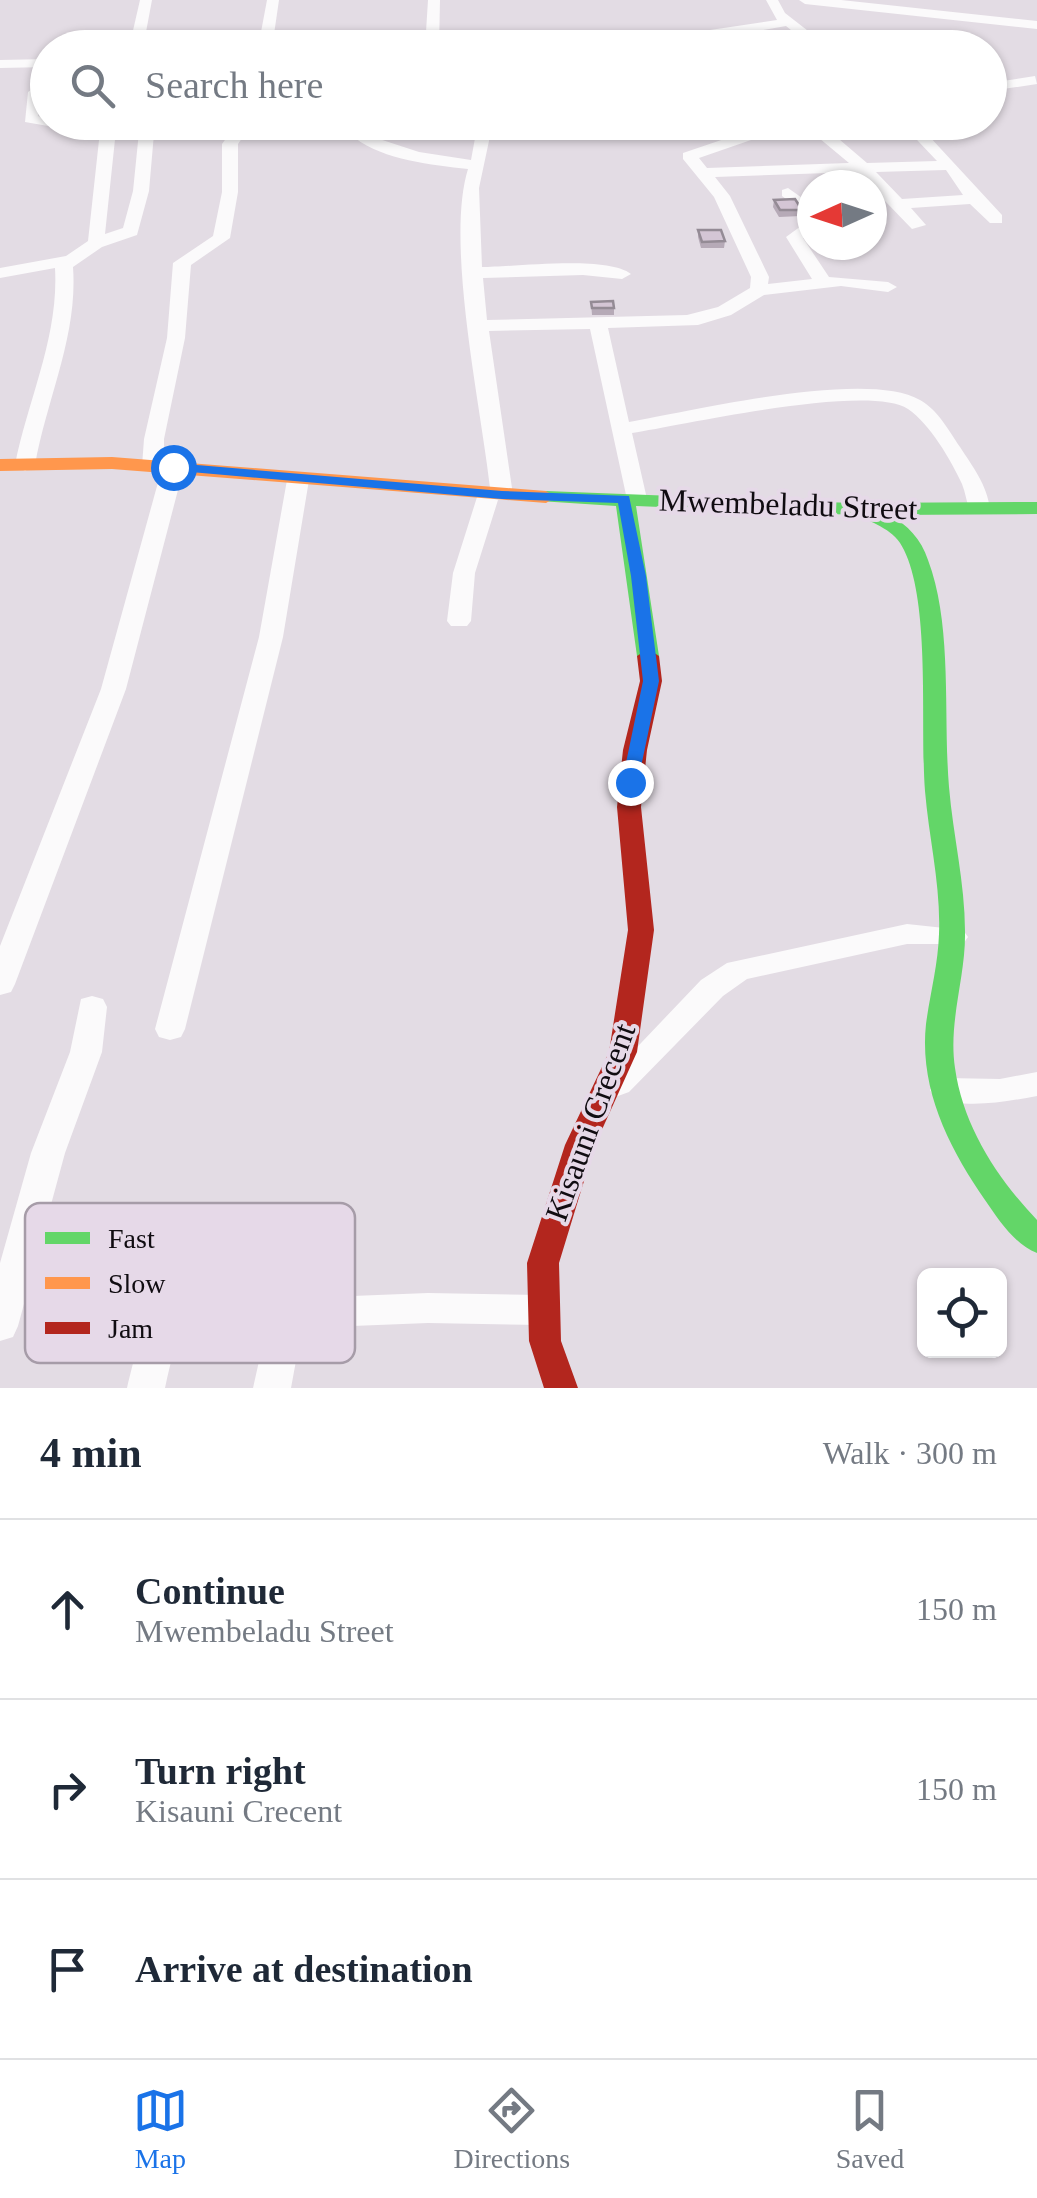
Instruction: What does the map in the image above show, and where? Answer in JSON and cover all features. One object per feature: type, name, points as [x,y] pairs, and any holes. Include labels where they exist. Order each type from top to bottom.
[{"type":"street","points":[[140,30],[146,0]]},
{"type":"street","points":[[268,30],[274,0]]},
{"type":"street","points":[[433,30],[434,0]]},
{"type":"street","points":[[772,0],[777,12],[800,30]]},
{"type":"street","points":[[805,0],[1037,25]]},
{"type":"street","points":[[739,30],[789,22]]},
{"type":"street","points":[[0,64],[30,63]]},
{"type":"street","points":[[1007,84],[1035,80]]},
{"type":"street","points":[[96,242],[107,140]]},
{"type":"street","points":[[0,272],[66,260],[96,242],[127,234],[132,228],[145,140]]},
{"type":"street","points":[[0,984],[12,926],[96,743],[118,676],[156,522],[163,467],[154,439],[176,338],[182,263],[221,238],[230,192],[233,140]]},
{"type":"street","points":[[366,140],[433,162],[478,165]]},
{"type":"street","points":[[459,620],[464,573],[496,494],[472,273],[470,192],[483,140]]},
{"type":"street","points":[[733,140],[692,153],[689,158],[722,196],[742,233],[760,276],[759,290]]},
{"type":"street","points":[[832,140],[918,225]]},
{"type":"street","points":[[926,140],[996,219]]},
{"type":"street","points":[[703,174],[950,165]]},
{"type":"street","points":[[788,193],[797,200]]},
{"type":"street","points":[[897,204],[974,198]]},
{"type":"street","points":[[24,465],[31,425],[60,332],[67,285],[66,260]]},
{"type":"street","points":[[809,260],[824,283]]},
{"type":"street","points":[[472,273],[583,270],[622,274]]},
{"type":"street","points":[[480,326],[716,318],[759,290],[824,283],[888,286]]},
{"type":"street","points":[[598,323],[621,429],[630,499]]},
{"type":"street","points":[[621,429],[746,408],[858,396],[898,397],[914,404],[930,421],[978,492],[978,509]]},
{"type":"street","name":"Mwembeladu Street","points":[[0,465],[163,467],[496,494],[852,509],[1037,508]]},
{"type":"street","points":[[170,1029],[272,637],[298,480]]},
{"type":"street","name":"Kisauni Crecent","points":[[560,1388],[545,1341],[543,1264],[580,1145],[623,1052],[642,930],[629,807],[635,750],[651,681],[630,499]]},
{"type":"street","points":[[852,509],[889,519],[906,531],[917,548],[926,606],[937,786],[953,937],[940,1031],[940,1066],[954,1118],[984,1175],[1037,1240]]},
{"type":"street","points":[[604,1096],[712,988],[738,970],[907,934],[953,937]]},
{"type":"street","points":[[34,1203],[48,1153],[86,1052],[92,1007]]},
{"type":"street","points":[[946,1090],[1000,1092],[1037,1084]]},
{"type":"street","points":[[0,1326],[25,1236]]},
{"type":"street","points":[[355,1312],[542,1310]]},
{"type":"street","points":[[146,1388],[152,1363]]},
{"type":"street","points":[[272,1388],[277,1363]]},
{"type":"building","points":[[795,199],[797,210],[780,210],[774,200]]},
{"type":"building","points":[[698,230],[721,230],[725,241],[702,242]]},
{"type":"building","points":[[613,301],[614,308],[592,308],[591,302]]},
{"type":"traffic: fast","points":[[546,497],[852,509],[1037,508]]},
{"type":"traffic: fast","points":[[625,499],[648,656]]},
{"type":"traffic: fast","points":[[865,512],[892,524],[909,540],[926,590],[937,789],[952,918],[952,948],[939,1039],[946,1095],[955,1122],[983,1174],[1037,1240]]},
{"type":"traffic: slow","points":[[0,465],[112,463],[546,497]]},
{"type":"traffic: jam","points":[[561,1388],[545,1341],[543,1263],[580,1145],[623,1052],[641,930],[629,807],[635,750],[651,681],[648,656]]},
{"type":"route","points":[[173,467],[502,495],[624,499],[639,576],[651,681],[630,782]]}]
